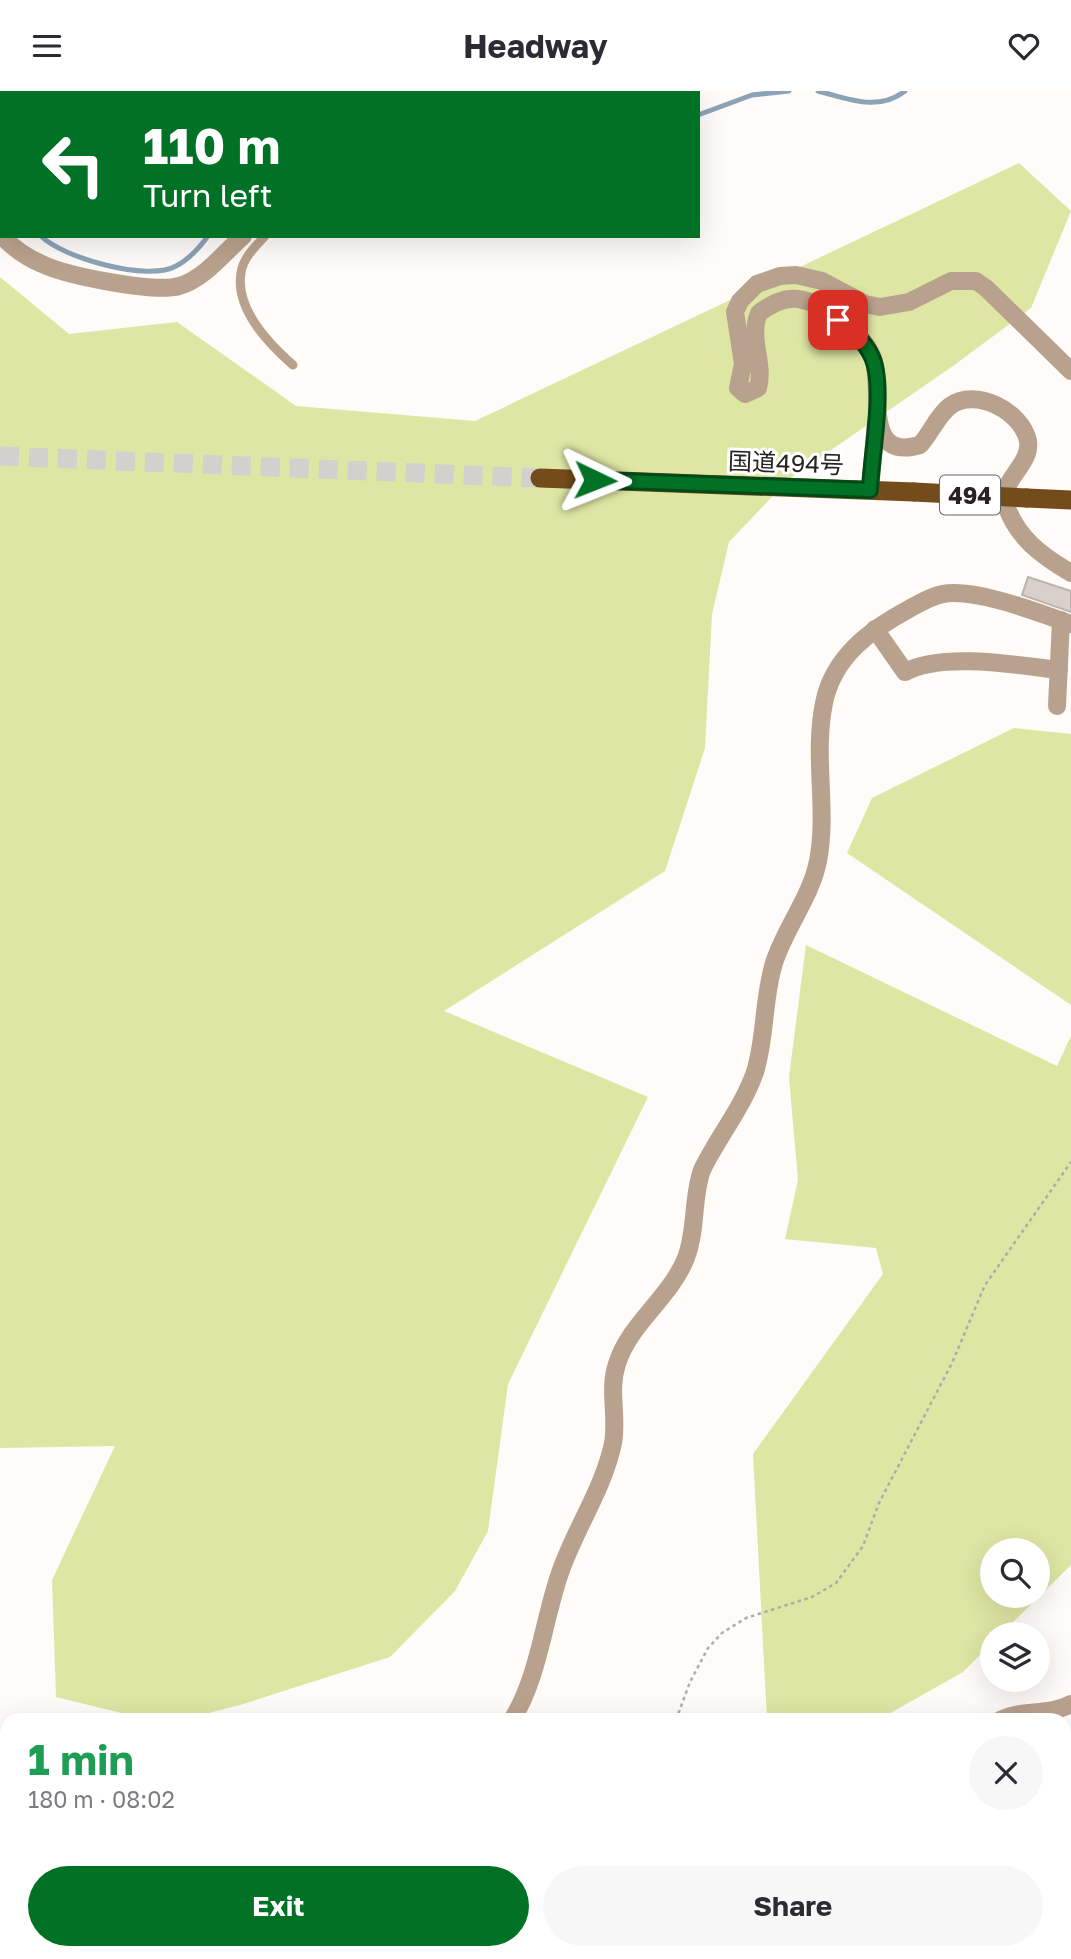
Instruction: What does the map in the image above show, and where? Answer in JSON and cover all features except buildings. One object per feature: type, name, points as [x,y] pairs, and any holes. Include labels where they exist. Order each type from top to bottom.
[{"type":"highway","name":"国道494号","points":[[540,478],[1071,500]]},
{"type":"street","points":[[5,238],[27,256],[61,271],[150,288],[169,288],[196,278],[241,238]]},
{"type":"street","points":[[870,490],[876,421],[876,375],[872,356],[853,332],[810,302],[796,299],[779,301],[759,313],[754,334],[760,358],[758,389],[745,394],[738,388],[743,364],[735,312],[746,293],[757,284],[780,276],[796,275],[822,281],[865,304],[880,307],[909,302],[951,281],[976,281],[1071,371]]},
{"type":"street","points":[[876,421],[895,445],[911,447],[920,445],[942,414],[960,400],[981,400],[1003,410],[1021,427],[1028,444],[1027,455],[1006,489],[1006,506],[1031,546],[1071,573]]},
{"type":"street","points":[[516,1713],[524,1700],[562,1567],[608,1462],[614,1439],[611,1391],[617,1363],[629,1339],[670,1287],[686,1258],[702,1170],[743,1099],[755,1071],[773,965],[817,864],[821,841],[819,750],[824,704],[834,676],[849,652],[875,629],[943,594],[985,598],[1066,622],[1057,706]]},
{"type":"street","points":[[875,629],[905,672],[915,667],[980,661],[1059,670]]},
{"type":"street","points":[[1019,1713],[1070,1709]]},
{"type":"lane","points":[[263,238],[249,254],[241,271],[241,294],[250,317],[279,353],[293,365]]},
{"type":"path","points":[[679,1713],[690,1682],[708,1648],[722,1633],[746,1618],[811,1597],[836,1583],[863,1546],[879,1503],[952,1363],[985,1285],[1071,1162]]},
{"type":"green space","points":[[1019,163],[1071,211],[1031,308],[953,366],[789,479],[729,542],[712,614],[705,748],[665,871],[444,1011],[648,1097],[508,1384],[488,1531],[455,1591],[390,1657],[240,1705],[209,1713],[121,1713],[56,1697],[52,1580],[115,1446],[0,1448],[0,277],[69,334],[177,322],[296,406],[475,421]]},
{"type":"green space","points":[[1014,728],[1071,734],[1071,1005],[847,853],[872,798]]},
{"type":"green space","points":[[806,945],[1057,1066],[1071,1036],[1071,1565],[1050,1586],[1050,1538],[980,1538],[980,1608],[1027,1608],[1013,1622],[980,1622],[980,1655],[963,1672],[890,1713],[767,1713],[753,1454],[883,1274],[876,1248],[785,1239],[798,1180],[789,1077]]},
{"type":"waterway","points":[[700,114],[752,95],[789,91]]},
{"type":"waterway","points":[[818,91],[863,102],[884,101],[905,91]]},
{"type":"waterway","points":[[44,238],[67,252],[86,259],[146,271],[176,266],[194,253],[206,238]]},
{"type":"tunnel","points":[[0,456],[540,478]]},
{"type":"route","points":[[595,480],[870,490],[876,450],[874,363],[861,341],[838,320]]}]
